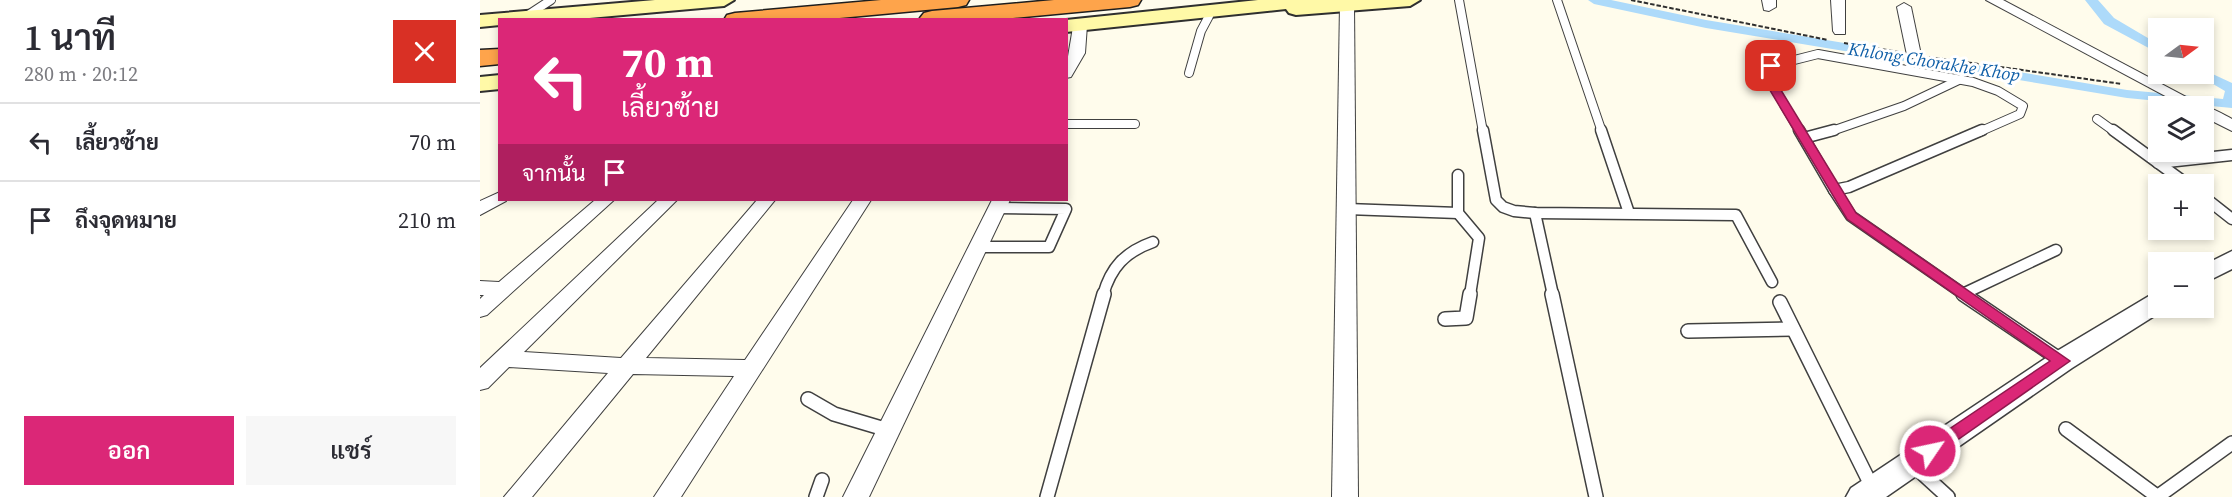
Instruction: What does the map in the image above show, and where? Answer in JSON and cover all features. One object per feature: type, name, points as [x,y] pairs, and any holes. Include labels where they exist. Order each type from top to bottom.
[{"type":"highway","points":[[757,18],[958,0]]},
{"type":"highway","points":[[933,18],[1130,0]]},
{"type":"highway","points":[[480,42],[498,40]]},
{"type":"highway","points":[[480,58],[498,56]]},
{"type":"main road","points":[[514,18],[618,5],[724,0]]},
{"type":"main road","points":[[1073,26],[1314,0]]},
{"type":"main road","points":[[1180,15],[1209,16],[1410,0]]},
{"type":"main road","points":[[480,21],[498,19]]},
{"type":"main road","points":[[480,84],[498,82]]},
{"type":"street","points":[[1838,0],[1840,31]]},
{"type":"street","points":[[1993,0],[2176,96]]},
{"type":"street","points":[[1345,497],[1347,4]]},
{"type":"street","points":[[1904,7],[1914,55]]},
{"type":"street","points":[[1068,70],[1078,53],[1073,26]]},
{"type":"street","points":[[2214,116],[2232,126]]},
{"type":"street","points":[[480,209],[498,198]]},
{"type":"street","points":[[480,310],[603,201]]},
{"type":"street","points":[[480,382],[667,201]]},
{"type":"street","points":[[517,497],[765,201]]},
{"type":"street","points":[[667,497],[861,201]]},
{"type":"street","points":[[856,497],[999,204]]},
{"type":"street","points":[[480,288],[504,289]]},
{"type":"street","points":[[1868,493],[2062,361],[2148,308]]},
{"type":"street","points":[[504,359],[626,366],[750,368]]},
{"type":"lane","points":[[525,17],[550,0]]},
{"type":"lane","points":[[1459,0],[1496,200],[1503,207],[1514,211],[1535,213],[1736,215],[1772,282]]},
{"type":"lane","points":[[1557,0],[1629,213]]},
{"type":"lane","points":[[1189,73],[1201,31],[1209,16]]},
{"type":"lane","points":[[1834,190],[1849,187],[2020,114],[2023,106],[1998,91],[1961,79],[1830,55],[1800,56],[1776,64],[1771,66],[1768,77],[1834,190],[1851,216],[2062,361]]},
{"type":"lane","points":[[1804,138],[1849,127],[1914,103],[1961,79]]},
{"type":"lane","points":[[2097,119],[2173,174]]},
{"type":"lane","points":[[1068,124],[1135,124]]},
{"type":"lane","points":[[2158,163],[2232,155]]},
{"type":"lane","points":[[1445,319],[1466,318],[1479,238],[1458,213],[1458,175]]},
{"type":"lane","points":[[977,247],[1049,247],[1065,209],[999,204]]},
{"type":"lane","points":[[2214,205],[2232,219]]},
{"type":"lane","points":[[1347,209],[1458,213]]},
{"type":"lane","points":[[1535,213],[1596,497]]},
{"type":"lane","points":[[1047,497],[1109,275],[1119,258],[1135,248],[1153,242]]},
{"type":"lane","points":[[1965,293],[2056,250]]},
{"type":"lane","points":[[1779,302],[1868,493]]},
{"type":"lane","points":[[1688,331],[1793,329]]},
{"type":"lane","points":[[808,399],[834,414],[888,430]]},
{"type":"lane","points":[[2066,429],[2158,497],[2232,442]]},
{"type":"lane","points":[[1912,464],[1948,497]]},
{"type":"lane","points":[[816,497],[822,480]]},
{"type":"path","points":[[1631,0],[1914,55],[2073,79],[2141,86],[2155,85]]},
{"type":"waterway","name":"Khlong Chorakhe Khop","points":[[1594,0],[1706,24],[2127,94],[2230,104],[2232,89],[2214,80]]},
{"type":"waterway","name":"Khlong Chorakhe Khop","points":[[2091,0],[2109,21],[2148,43]]},
{"type":"route","points":[[1771,66],[1768,77],[1851,216],[2062,361],[1930,451]]}]
